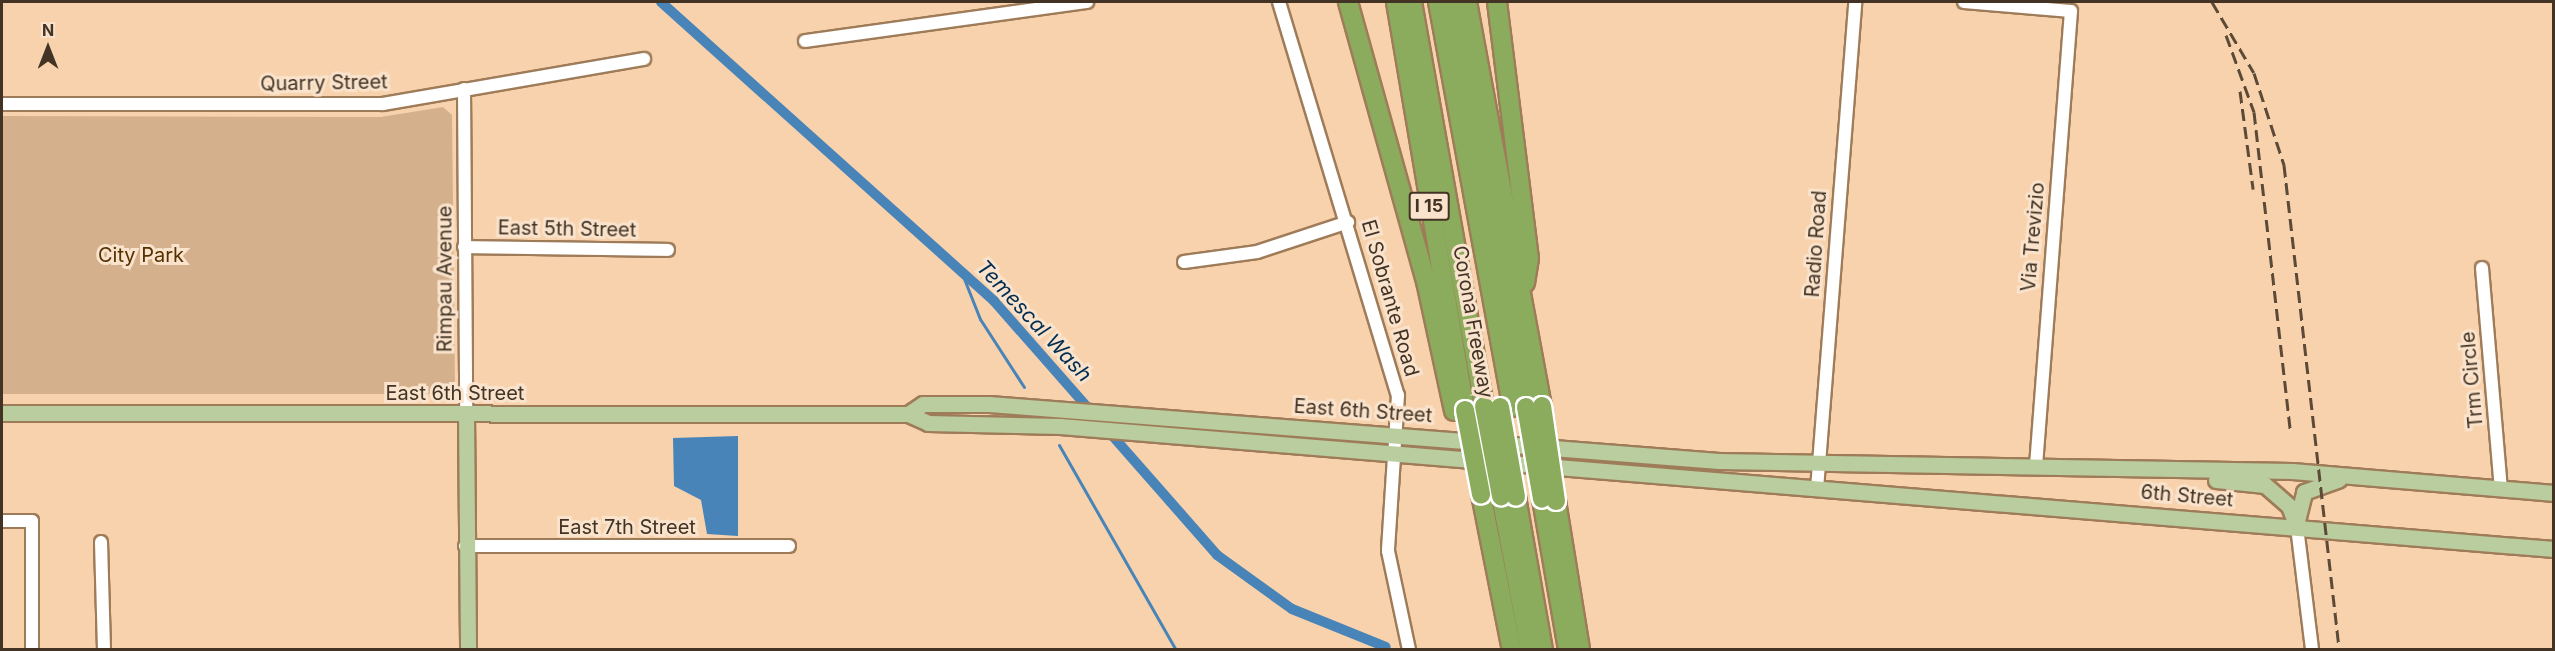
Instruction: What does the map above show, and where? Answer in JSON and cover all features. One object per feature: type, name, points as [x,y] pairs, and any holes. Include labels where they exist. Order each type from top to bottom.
[{"type":"highway","points":[[1348,2],[1426,281],[1459,410],[1458,435],[1474,459],[1510,641]]},
{"type":"highway","name":"Corona Freeway","points":[[1396,2],[1459,410]]},
{"type":"highway","points":[[1412,2],[1513,407]]},
{"type":"highway","points":[[1426,2],[1513,407],[1554,646]]},
{"type":"highway","points":[[1438,2],[1513,407],[1554,646]]},
{"type":"highway","points":[[1452,2],[1513,407],[1554,646]]},
{"type":"highway","points":[[1467,2],[1523,297]]},
{"type":"highway","points":[[1497,2],[1529,258],[1523,297],[1513,407]]},
{"type":"main road","name":"East 6th Street","points":[[908,414],[922,404],[1052,409],[1397,434],[1707,460],[1818,464]]},
{"type":"main road","name":"East 6th Street","points":[[2,412],[908,414],[928,423],[1066,426],[1817,489]]},
{"type":"main road","name":"Rimpau Avenue","points":[[466,414],[465,546],[468,650]]},
{"type":"main road","name":"6th Street","points":[[1818,464],[2142,468],[2374,478],[2553,493]]},
{"type":"main road","points":[[2142,468],[2183,479],[2265,485],[2289,506],[2297,527]]},
{"type":"main road","points":[[2297,527],[2304,492],[2337,479],[2374,478]]},
{"type":"main road","name":"6th Street","points":[[1817,489],[2553,549]]},
{"type":"street","points":[[805,41],[1087,2]]},
{"type":"street","name":"El Sobrante Road","points":[[1279,2],[1348,222],[1398,395],[1397,434],[1388,532],[1393,581],[1409,650]]},
{"type":"street","name":"Radio Road","points":[[1817,489],[1856,2]]},
{"type":"street","name":"Via Trevizio","points":[[1964,2],[2071,12],[2036,467]]},
{"type":"street","name":"Quarry Street","points":[[2,104],[382,104],[644,59]]},
{"type":"street","name":"Rimpau Avenue","points":[[464,89],[466,414]]},
{"type":"street","points":[[1184,262],[1257,252],[1348,222]]},
{"type":"street","name":"East 5th Street","points":[[464,247],[668,250]]},
{"type":"street","name":"Trm Circle","points":[[2482,268],[2501,488]]},
{"type":"street","points":[[2,521],[32,521],[32,650]]},
{"type":"street","points":[[2297,527],[2312,650]]},
{"type":"street","points":[[101,542],[104,650]]},
{"type":"street","name":"East 7th Street","points":[[465,546],[789,546]]},
{"type":"green space","name":"City Park","points":[[443,107],[452,115],[455,388],[451,394],[2,394],[2,116],[381,117]]},
{"type":"water","points":[[738,436],[738,536],[707,534],[701,500],[674,486],[673,438]]},
{"type":"waterway","name":"Temescal Wash","points":[[661,2],[994,301],[1217,555],[1292,609],[1386,647]]},
{"type":"waterway","points":[[959,266],[980,319],[1024,387]]},
{"type":"waterway","points":[[1059,445],[1176,650]]},
{"type":"railway","points":[[2212,2],[2254,73],[2284,165],[2339,650]]},
{"type":"railway","points":[[2226,35],[2254,112],[2290,429]]},
{"type":"railway","points":[[2240,91],[2253,189]]}]
